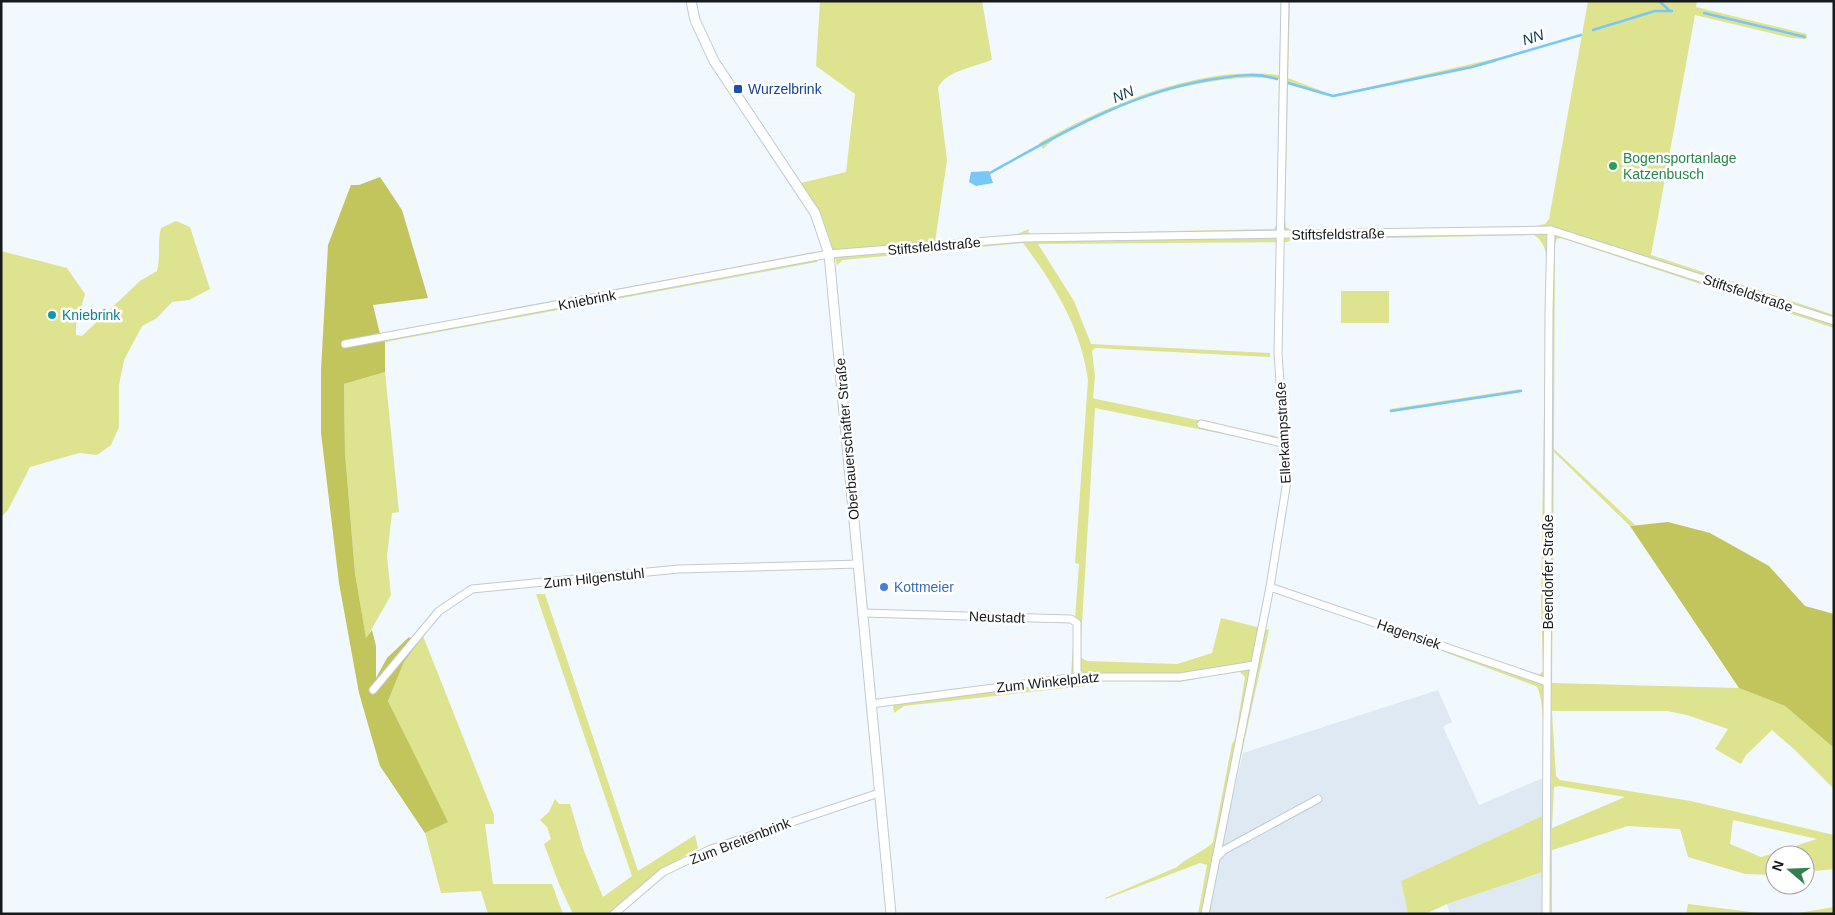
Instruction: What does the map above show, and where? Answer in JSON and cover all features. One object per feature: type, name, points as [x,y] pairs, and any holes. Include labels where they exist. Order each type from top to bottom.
[{"type":"main road","name":"Oberbauerschafter Straße","points":[[690,1],[695,20],[714,61],[815,213],[829,254],[891,914]]},
{"type":"street","name":"Ellerkampstraße","points":[[1205,914],[1270,587],[1288,481],[1278,353],[1285,1]]},
{"type":"street","name":"Stiftsfeldstraße","points":[[829,254],[1024,238],[1551,230],[1834,320]]},
{"type":"street","name":"Beendorfer Straße","points":[[1546,914],[1551,230]]},
{"type":"street","name":"Kniebrink","points":[[345,344],[829,254]]},
{"type":"street","points":[[1201,424],[1286,444]]},
{"type":"street","name":"Zum Hilgenstuhl","points":[[373,690],[439,611],[472,589],[679,569],[859,564]]},
{"type":"street","name":"Hagensiek","points":[[1270,587],[1547,682]]},
{"type":"street","name":"Neustadt","points":[[863,612],[1071,619],[1077,623],[1076,676]]},
{"type":"street","name":"Zum Winkelplatz","points":[[871,704],[1076,676],[1180,677],[1254,665]]},
{"type":"street","name":"Zum Breitenbrink","points":[[614,914],[663,872],[711,849],[879,793]]},
{"type":"street","points":[[1216,858],[1224,850],[1318,799]]},
{"type":"shaded area","points":[[1438,690],[1452,722],[1443,727],[1479,805],[1543,778],[1542,816],[1401,881],[1408,914],[1210,914],[1221,846],[1243,753]]},
{"type":"shaded area","points":[[1544,872],[1543,914],[1450,914],[1447,904]]},
{"type":"green space","points":[[820,1],[982,1],[992,60],[954,73],[947,77],[938,88],[947,160],[935,242],[1015,235],[1029,229],[1028,232],[1031,234],[1274,229],[1277,223],[1279,79],[1222,80],[1154,94],[1090,119],[1063,133],[1043,149],[1039,143],[1124,102],[1186,82],[1249,73],[1279,75],[1281,1],[1290,1],[1288,78],[1333,95],[1498,58],[1496,62],[1481,66],[1332,97],[1288,84],[1286,227],[1291,230],[1536,226],[1545,224],[1549,219],[1588,1],[1697,1],[1696,7],[1807,34],[1806,39],[1792,38],[1695,15],[1651,255],[1834,315],[1834,328],[1561,238],[1557,239],[1555,244],[1554,449],[1635,525],[1630,526],[1554,452],[1552,683],[1739,688],[1785,706],[1834,748],[1834,789],[1772,730],[1746,755],[1741,764],[1715,749],[1728,729],[1687,715],[1667,711],[1552,711],[1556,776],[1560,780],[1691,801],[1834,835],[1834,869],[1815,871],[1815,845],[1798,845],[1817,839],[1733,820],[1730,844],[1761,857],[1765,856],[1765,875],[1745,874],[1688,857],[1680,829],[1628,826],[1552,850],[1552,914],[1543,914],[1543,872],[1447,904],[1425,914],[1408,914],[1401,881],[1542,816],[1543,727],[1540,694],[1536,686],[1412,640],[1429,637],[1538,676],[1543,671],[1541,599],[1547,264],[1543,245],[1534,235],[1291,240],[1288,242],[1038,244],[1074,301],[1091,344],[1270,353],[1270,357],[1095,348],[1092,351],[1095,376],[1093,398],[1275,436],[1277,445],[1095,408],[1080,657],[1087,661],[1177,664],[1212,653],[1221,618],[1269,630],[1221,846],[1210,914],[1198,914],[1207,865],[1200,863],[1106,899],[1177,867],[1213,842],[1232,744],[1235,739],[1245,677],[1239,671],[1179,682],[1085,680],[1085,686],[904,706],[894,713],[892,697],[1071,674],[1079,564],[1075,563],[1088,380],[1073,325],[1045,274],[1023,243],[843,260],[837,265],[823,222],[801,183],[846,172],[855,94],[816,66]],"holes":[[[1559,786],[1625,797],[1552,828],[1554,787]]]},
{"type":"green space","points":[[380,177],[402,210],[428,298],[373,305],[380,334],[385,342],[385,372],[344,384],[345,453],[355,573],[366,638],[372,630],[376,646],[376,678],[387,658],[409,637],[418,643],[404,662],[388,701],[448,822],[425,833],[380,766],[359,693],[339,583],[321,433],[321,370],[328,245],[351,185],[359,185]]},
{"type":"green space","points":[[176,221],[190,227],[210,289],[189,300],[172,302],[157,318],[142,326],[124,360],[119,385],[119,427],[111,445],[97,455],[79,453],[30,467],[8,510],[1,517],[1,251],[67,268],[85,294],[76,325],[76,335],[82,336],[140,281],[157,271],[161,228]]},
{"type":"green space","points":[[814,252],[817,262],[385,342],[380,334]]},
{"type":"green space","points":[[1341,291],[1389,291],[1389,323],[1341,323]]},
{"type":"green space","points":[[385,372],[399,512],[392,513],[387,556],[391,595],[366,639],[355,573],[345,453],[344,384]]},
{"type":"green space","points":[[1521,389],[1521,392],[1390,412],[1390,409]]},
{"type":"green space","points":[[1668,522],[1710,533],[1769,566],[1805,606],[1834,614],[1834,748],[1785,706],[1739,688],[1630,526]]},
{"type":"green space","points":[[536,594],[545,594],[638,871],[695,835],[698,848],[652,878],[609,914],[573,914],[544,844],[551,839],[547,827],[540,820],[549,812],[555,799],[559,804],[570,804],[584,851],[603,897],[632,876]]},
{"type":"green space","points":[[423,636],[494,815],[494,824],[485,824],[493,884],[552,884],[563,914],[488,914],[481,891],[441,893],[425,833],[447,822],[388,701],[404,662]]},
{"type":"green space","points":[[1688,904],[1759,913],[1798,913],[1834,907],[1834,914],[1686,914]]},
{"type":"water","points":[[989,171],[993,183],[976,186],[969,182],[971,172]]},
{"type":"waterway","name":"NN","points":[[1659,1],[1669,10]]},
{"type":"waterway","name":"NN","points":[[1593,30],[1655,11],[1672,11]]},
{"type":"waterway","points":[[1704,13],[1805,37]]},
{"type":"waterway","name":"NN","points":[[1288,83],[1333,96],[1472,67],[1581,35]]},
{"type":"waterway","name":"NN","points":[[990,173],[1045,142],[1101,114],[1159,92],[1235,76],[1256,75],[1277,79]]},
{"type":"waterway","points":[[1391,411],[1521,391]]},
{"type":"place","name":"Wurzelbrink","points":[[738,89]]},
{"type":"place","name":"Bogensportanlage Katzenbusch","points":[[1613,166]]},
{"type":"place","name":"Kniebrink","points":[[52,315]]},
{"type":"place","name":"Kottmeier","points":[[884,587]]}]
